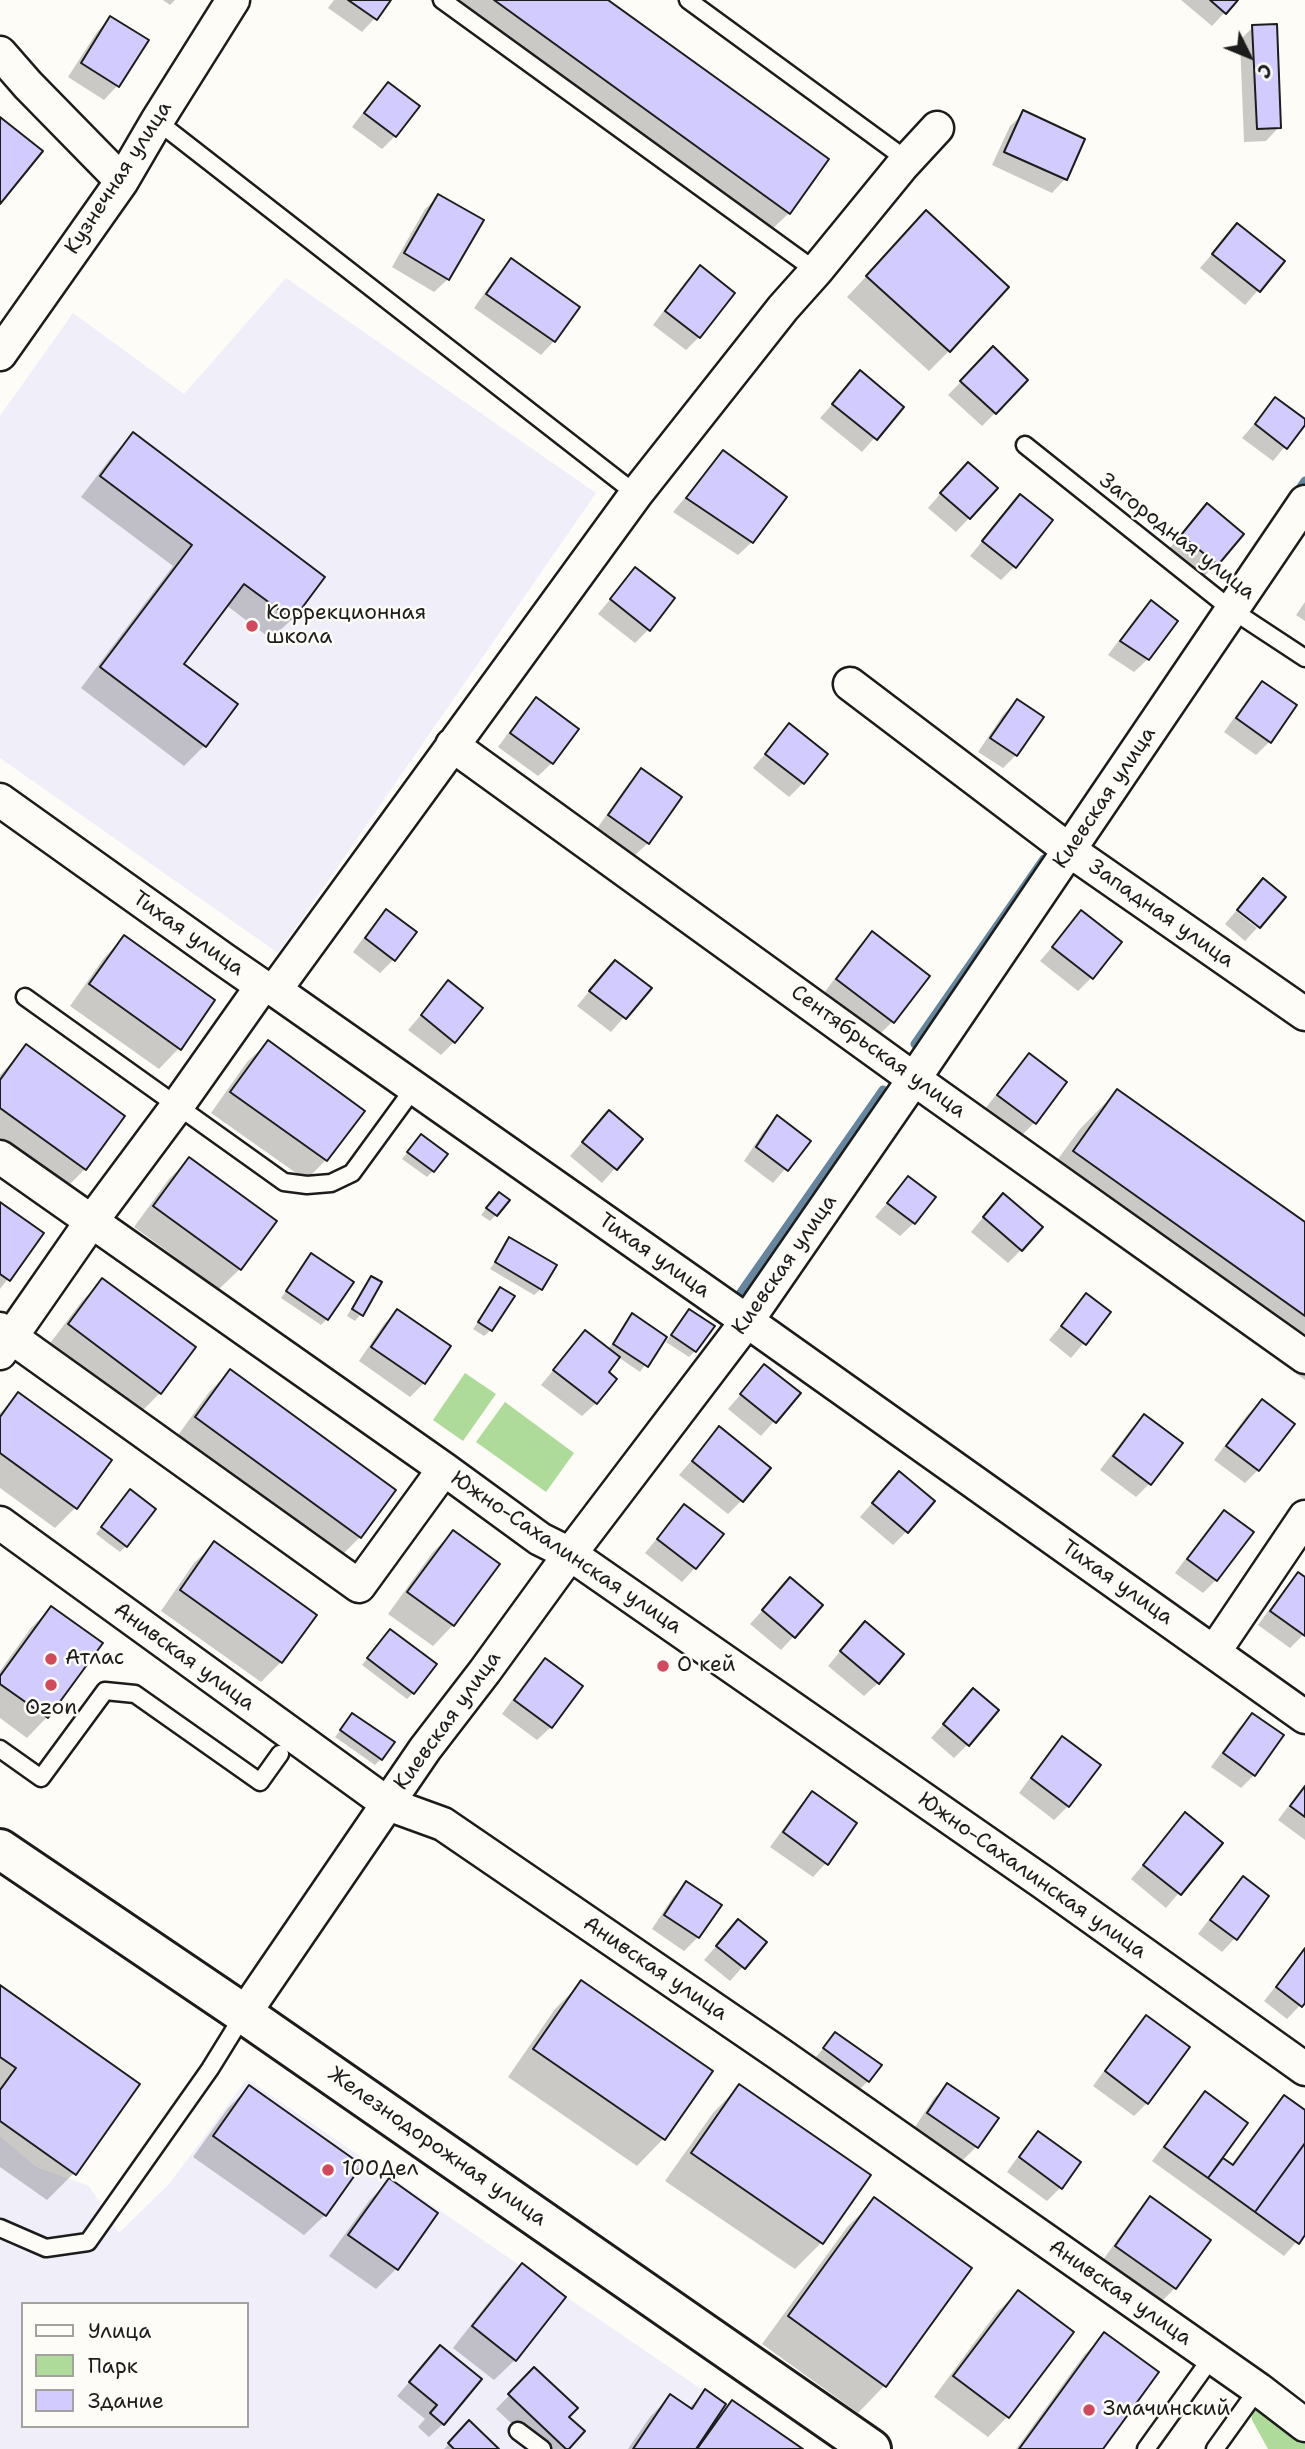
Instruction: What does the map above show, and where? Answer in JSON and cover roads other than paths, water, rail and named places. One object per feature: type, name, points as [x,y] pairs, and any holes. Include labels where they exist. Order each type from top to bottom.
[{"type":"main road","name":"Железнодорожная улица","points":[[0,1849],[244,2014],[872,2449]]},
{"type":"street","name":"Кузнечная улица","points":[[0,354],[122,181],[233,0]]},
{"type":"street","points":[[0,53],[122,181]]},
{"type":"street","points":[[444,1469],[359,1586],[4,1340],[178,1105],[452,744],[636,494],[783,308],[937,128]]},
{"type":"street","name":"Киевская улица","points":[[244,2014],[425,1749],[747,1321],[1305,502]]},
{"type":"street","name":"Западная улица","points":[[850,684],[1069,850],[1305,1014]]},
{"type":"street","name":"Сентябрьская улица","points":[[452,744],[914,1079],[1305,1357]]},
{"type":"street","name":"Тихая улица","points":[[0,800],[747,1321],[1305,1717]]},
{"type":"street","name":"Южно-Сахалинская улица","points":[[0,1157],[540,1539],[570,1554],[1305,2068]]},
{"type":"street","points":[[1214,1652],[1305,1517]]},
{"type":"street","name":"Анивская улица","points":[[0,1523],[388,1804],[443,1824],[778,2053],[1258,2389],[1305,2425]]},
{"type":"lane","points":[[442,0],[816,271]]},
{"type":"lane","points":[[688,0],[907,160]]},
{"type":"lane","points":[[157,121],[636,494]]},
{"type":"lane","name":"Загородная улица","points":[[1025,445],[1233,610],[1305,658]]},
{"type":"lane","points":[[25,997],[284,1182],[307,1185],[331,1183],[352,1173],[414,1088]]},
{"type":"lane","points":[[0,1749],[41,1778],[105,1691],[135,1694],[260,1782],[281,1754]]},
{"type":"lane","points":[[0,2228],[46,2248],[88,2242],[209,2069],[244,2014]]},
{"type":"lane","points":[[1146,2449],[1212,2357]]},
{"type":"lane","points":[[1214,2449],[1258,2389]]},
{"type":"lane","points":[[518,2431],[542,2449]]},
{"type":"waterway","points":[[1294,497],[1305,481]]},
{"type":"waterway","points":[[915,1044],[1044,859]]},
{"type":"waterway","points":[[737,1298],[883,1090]]},
{"type":"place","name":"Коррекционная школа","points":[[252,626]]},
{"type":"place","name":"Атлас","points":[[51,1659]]},
{"type":"place","name":"О кей","points":[[663,1666]]},
{"type":"place","name":"Ozon","points":[[51,1685]]},
{"type":"place","name":"100Дел","points":[[328,2170]]},
{"type":"place","name":"Змачинский","points":[[1089,2410]]}]
